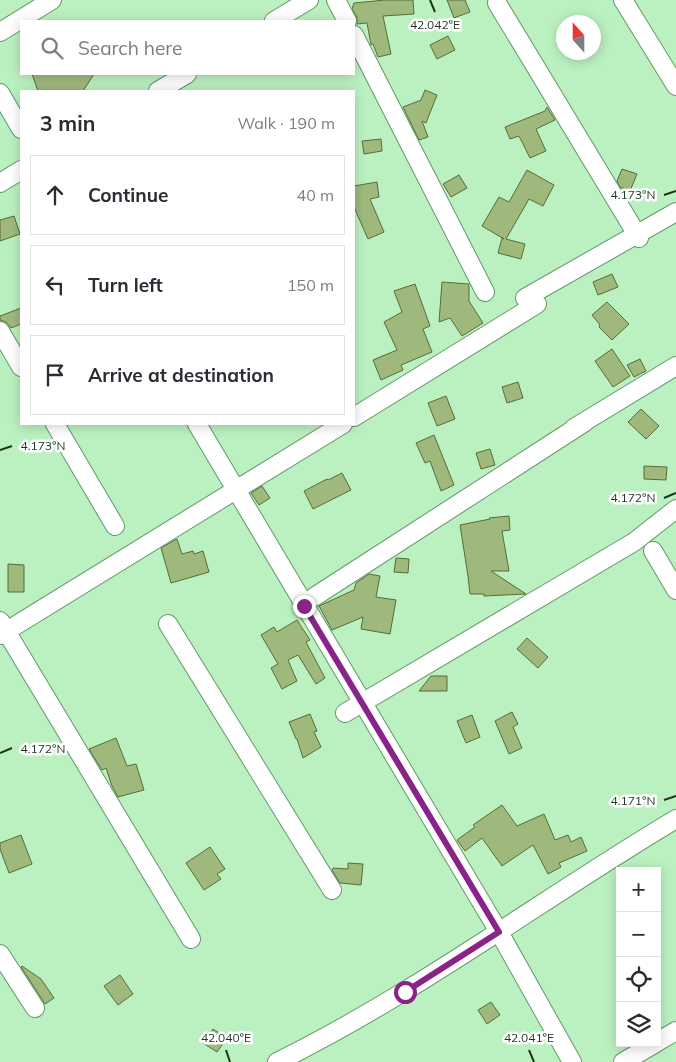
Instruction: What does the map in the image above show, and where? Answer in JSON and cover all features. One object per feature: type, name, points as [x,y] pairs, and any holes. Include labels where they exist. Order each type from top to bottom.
[{"type":"street","points":[[0,32],[52,0]]},
{"type":"street","points":[[276,20],[309,0]]},
{"type":"street","points":[[336,0],[346,20]]},
{"type":"street","points":[[623,0],[676,86]]},
{"type":"street","points":[[497,2],[639,238]]},
{"type":"street","points":[[355,37],[485,292]]},
{"type":"street","points":[[160,90],[185,75]]},
{"type":"street","points":[[0,93],[20,127]]},
{"type":"street","points":[[0,183],[20,171]]},
{"type":"street","points":[[355,416],[531,301],[676,212]]},
{"type":"street","points":[[0,330],[20,364]]},
{"type":"street","points":[[314,597],[577,426],[676,366]]},
{"type":"street","points":[[56,425],[115,526]]},
{"type":"street","points":[[198,425],[499,932],[572,1062]]},
{"type":"street","points":[[0,634],[341,425]]},
{"type":"street","points":[[346,713],[634,542],[676,509]]},
{"type":"street","points":[[653,551],[676,590]]},
{"type":"street","points":[[0,621],[191,939]]},
{"type":"street","points":[[168,624],[332,890]]},
{"type":"street","points":[[277,1062],[314,1044],[405,992],[676,819]]},
{"type":"street","points":[[0,954],[35,1008]]},
{"type":"street","points":[[661,1040],[676,1032]]},
{"type":"street","points":[[623,1062],[649,1047]]},
{"type":"building","points":[[413,0],[414,14],[383,16],[391,54],[378,57],[373,44],[371,45],[367,23],[357,24],[357,17],[352,9],[354,3]]},
{"type":"building","points":[[447,0],[465,0],[470,12],[454,18]]},
{"type":"building","points":[[448,36],[455,50],[437,59],[430,45]]},
{"type":"building","points":[[32,75],[93,75],[84,90],[38,90]]},
{"type":"building","points":[[425,90],[437,95],[426,123],[422,121],[428,137],[419,140],[403,107],[421,100]]},
{"type":"building","points":[[547,107],[555,120],[536,129],[546,151],[530,158],[519,136],[510,139],[505,127],[545,111]]},
{"type":"building","points":[[381,139],[382,151],[364,154],[362,141]]},
{"type":"building","points":[[622,169],[637,174],[630,191],[620,187],[617,181]]},
{"type":"building","points":[[527,170],[554,185],[543,206],[529,199],[506,239],[525,244],[521,259],[498,253],[502,238],[504,239],[482,226],[499,197],[509,202]]},
{"type":"building","points":[[459,175],[467,188],[451,197],[443,184]]},
{"type":"building","points":[[377,182],[379,197],[370,199],[384,232],[368,239],[355,209],[355,186]]},
{"type":"building","points":[[14,216],[20,234],[0,241],[0,220]]},
{"type":"building","points":[[612,274],[618,287],[598,295],[593,282]]},
{"type":"building","points":[[442,282],[469,284],[469,301],[483,323],[462,336],[450,318],[439,322]]},
{"type":"building","points":[[415,284],[430,326],[423,329],[432,352],[401,365],[403,370],[381,380],[373,360],[397,350],[384,322],[402,312],[394,291]]},
{"type":"building","points":[[607,302],[629,324],[612,340],[599,327],[600,325],[592,315]]},
{"type":"building","points":[[20,308],[20,324],[11,328],[6,322],[0,320],[0,316]]},
{"type":"building","points":[[612,349],[630,376],[613,387],[595,361]]},
{"type":"building","points":[[640,359],[646,371],[634,377],[627,365]]},
{"type":"building","points":[[518,382],[523,398],[507,403],[502,387]]},
{"type":"building","points":[[446,396],[455,419],[437,426],[428,403]]},
{"type":"building","points":[[641,409],[659,426],[646,439],[628,422]]},
{"type":"building","points":[[434,435],[454,485],[441,491],[430,461],[425,463],[416,443]]},
{"type":"building","points":[[490,449],[495,465],[481,469],[476,453]]},
{"type":"building","points":[[644,466],[667,467],[666,480],[644,479]]},
{"type":"building","points":[[342,473],[351,490],[313,509],[304,491]]},
{"type":"building","points":[[262,486],[270,498],[259,505],[251,493]]},
{"type":"building","points":[[509,516],[510,530],[502,531],[509,571],[491,571],[526,594],[484,596],[484,594],[470,594],[460,525],[489,518]]},
{"type":"building","points":[[177,539],[182,554],[193,551],[194,554],[203,551],[209,572],[171,583],[161,548]]},
{"type":"building","points":[[396,558],[409,559],[408,573],[394,572]]},
{"type":"building","points":[[8,564],[24,565],[24,592],[8,592]]},
{"type":"building","points":[[369,574],[380,576],[376,597],[396,600],[390,634],[361,629],[363,617],[332,630],[319,606],[354,590],[356,583]]},
{"type":"building","points":[[297,620],[310,640],[306,642],[325,678],[316,684],[298,655],[288,660],[297,681],[282,689],[271,668],[278,664],[261,635],[274,627],[277,632]]},
{"type":"building","points":[[527,638],[548,657],[538,668],[517,649]]},
{"type":"building","points":[[431,676],[447,676],[447,691],[419,691]]},
{"type":"building","points":[[512,712],[518,724],[513,727],[522,748],[509,754],[495,721]]},
{"type":"building","points":[[310,714],[317,731],[314,732],[321,747],[303,758],[289,722]]},
{"type":"building","points":[[472,715],[480,737],[466,743],[457,721]]},
{"type":"building","points":[[116,738],[127,766],[136,764],[144,790],[118,797],[106,768],[102,770],[89,749]]},
{"type":"building","points":[[502,805],[517,826],[544,814],[555,840],[568,835],[571,842],[581,837],[587,851],[559,863],[561,867],[548,874],[533,845],[502,866],[482,838],[465,851],[457,840],[475,827],[473,825]]},
{"type":"building","points":[[21,835],[32,864],[9,873],[0,849],[0,843]]},
{"type":"building","points":[[210,847],[225,869],[217,874],[221,879],[204,890],[186,863]]},
{"type":"building","points":[[348,863],[363,864],[361,885],[340,883],[332,870],[333,868],[348,869]]},
{"type":"building","points":[[22,966],[41,979],[54,998],[45,1004]]},
{"type":"building","points":[[120,975],[133,994],[118,1005],[104,986]]},
{"type":"building","points":[[491,1002],[500,1015],[487,1024],[478,1010]]},
{"type":"building","points":[[213,1029],[227,1038],[217,1052],[203,1043]]},
{"type":"route","points":[[304,606],[499,932],[405,992]]}]
